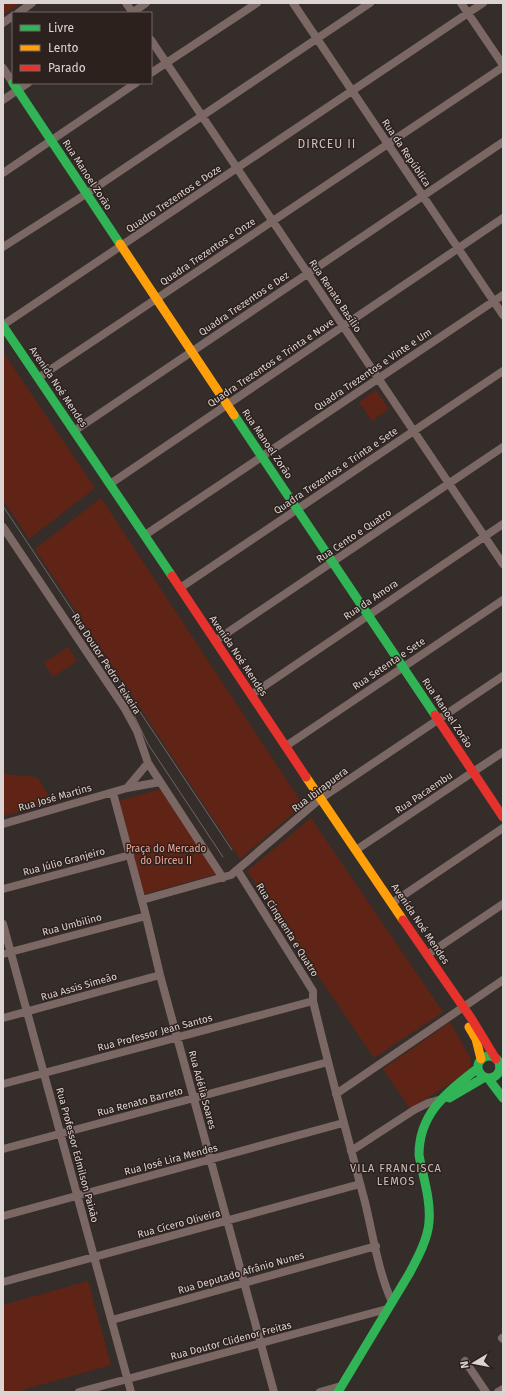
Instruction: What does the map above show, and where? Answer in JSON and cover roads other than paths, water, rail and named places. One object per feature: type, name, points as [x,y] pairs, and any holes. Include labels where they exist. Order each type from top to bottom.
[{"type":"street","points":[[19,12],[32,3]]},
{"type":"street","points":[[126,3],[132,12]]},
{"type":"street","points":[[134,12],[146,3]]},
{"type":"street","points":[[152,72],[257,3]]},
{"type":"street","name":"Rua da República","points":[[293,3],[503,315]]},
{"type":"street","points":[[3,247],[86,194],[370,3]]},
{"type":"street","points":[[461,3],[503,66]]},
{"type":"street","name":"Quadro Trezentos e Doze","points":[[3,325],[353,92],[483,3]]},
{"type":"street","points":[[3,23],[12,17]]},
{"type":"street","name":"Rua Renato Basílio","points":[[152,41],[503,564]]},
{"type":"street","name":"Quadra Trezentos e Onze","points":[[38,378],[503,66]]},
{"type":"street","name":"Rua Manoel Zorão","points":[[3,68],[12,81]]},
{"type":"street","points":[[3,173],[135,84]]},
{"type":"street","points":[[3,100],[15,85]]},
{"type":"street","name":"Rua Manoel Zorão","points":[[15,85],[86,194],[369,614],[503,817]]},
{"type":"street","name":"Quadra Trezentos e Dez","points":[[74,431],[503,142]]},
{"type":"street","name":"Quadra Trezentos e Trinta e Nove","points":[[110,484],[503,218]]},
{"type":"street","name":"Quadra Trezentos e Vinte e Um","points":[[145,535],[503,295]]},
{"type":"street","name":"Avenida Noé Mendes","points":[[3,325],[145,535],[320,799],[392,902],[462,1008],[500,1062],[503,1081]]},
{"type":"street","name":"Quadra Trezentos e Trinta e Sete","points":[[180,588],[503,371]]},
{"type":"street","name":"Rua Cento e Quatro","points":[[215,641],[503,447]]},
{"type":"street","name":"Rua da Amora","points":[[251,694],[503,524]]},
{"type":"street","name":"Rua Doutor Pedro Teixeira","points":[[3,527],[125,708],[137,731],[148,763],[223,878]]},
{"type":"street","name":"Rua Setenta e Sete","points":[[286,746],[503,600]]},
{"type":"street","name":"Rua Ibirapuera","points":[[142,900],[223,878],[238,871],[320,799],[503,676]]},
{"type":"street","name":"Rua Pacaembu","points":[[356,850],[503,752]]},
{"type":"street","points":[[127,788],[148,763]]},
{"type":"street","name":"Rua José Martins","points":[[3,824],[127,788],[160,782]]},
{"type":"street","name":"Rua Adélia Soares","points":[[113,793],[142,900],[160,975],[274,1392]]},
{"type":"street","points":[[392,902],[503,828]]},
{"type":"street","name":"Rua Júlio Granjeiro","points":[[3,889],[130,855]]},
{"type":"street","name":"Rua Cinquenta e Quatro","points":[[238,871],[305,978],[312,992],[343,1123],[376,1246],[389,1306]]},
{"type":"street","points":[[427,955],[503,904]]},
{"type":"street","name":"Rua Umbilino","points":[[7,953],[146,916]]},
{"type":"street","name":"Rua Professor Edmilson Paixão","points":[[3,924],[7,953],[27,1012],[131,1392]]},
{"type":"street","name":"Rua Assis Simeão","points":[[3,1018],[160,975]]},
{"type":"street","points":[[336,1094],[503,980]]},
{"type":"street","name":"Rua Professor Jean Santos","points":[[3,1084],[313,1001]]},
{"type":"street","name":"Avenida Noé Mendes","points":[[462,1008],[474,1036],[481,1059]]},
{"type":"street","points":[[320,1392],[339,1389],[418,1257],[427,1232],[429,1209],[419,1147],[426,1122],[440,1102],[478,1068],[481,1059],[490,1056],[500,1062],[495,1076],[487,1077],[440,1102],[414,1110],[351,1151]]},
{"type":"street","name":"Rua Renato Barreto","points":[[3,1149],[328,1062]]},
{"type":"street","points":[[478,1068],[481,1074],[487,1077],[503,1098]]},
{"type":"street","name":"Rua José Lira Mendes","points":[[3,1216],[343,1123]]},
{"type":"street","name":"Rua Cícero Oliveira","points":[[3,1282],[360,1184]]},
{"type":"street","name":"Rua Deputado Afrânio Nunes","points":[[112,1320],[376,1246]]},
{"type":"street","name":"Rua Doutor Clidenor Freitas","points":[[79,1392],[389,1306]]},
{"type":"street","points":[[466,1361],[486,1392]]},
{"type":"street","points":[[498,1392],[503,1389]]},
{"type":"tram line","points":[[3,506],[232,850]]},
{"type":"tram line","points":[[127,701],[148,744],[223,857]]},
{"type":"district","name":"DIRCEU II","points":[[327,144]]},
{"type":"district","name":"VILA FRANCISCA LEMOS","points":[[396,1174]]},
{"type":"park label","name":"Praça do Mercado do Dirceu II","points":[[166,854]]}]
